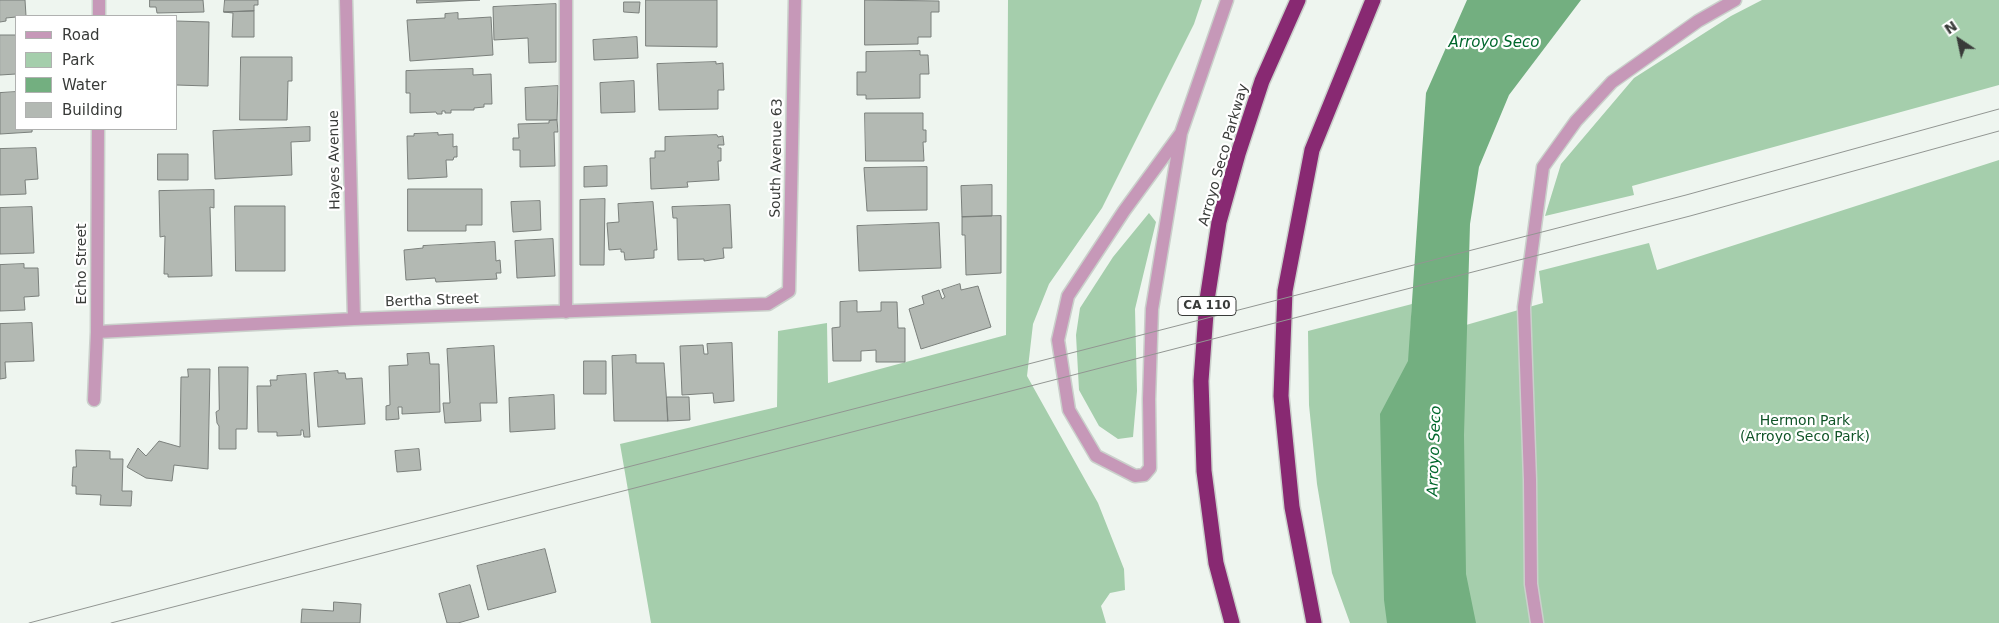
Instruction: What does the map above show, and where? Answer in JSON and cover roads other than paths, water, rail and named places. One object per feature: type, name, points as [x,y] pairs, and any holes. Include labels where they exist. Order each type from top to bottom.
[{"type":"highway","name":"Arroyo Seco Parkway","points":[[1232,623],[1216,563],[1204,471],[1201,381],[1207,300],[1219,222],[1238,154],[1262,81],[1298,0]]},
{"type":"highway","points":[[1314,623],[1292,507],[1281,396],[1285,291],[1312,150],[1373,0]]},
{"type":"street","points":[[99,0],[99,15]]},
{"type":"street","name":"Hayes Avenue","points":[[346,0],[354,319]]},
{"type":"street","points":[[566,0],[566,312]]},
{"type":"street","name":"South Avenue 63","points":[[768,304],[789,291],[795,0]]},
{"type":"street","points":[[1181,134],[1124,212],[1068,296],[1058,340],[1069,410],[1096,456],[1135,476],[1144,475],[1150,468],[1152,309],[1181,134],[1227,0]]},
{"type":"street","points":[[1537,623],[1531,584],[1530,480],[1524,307],[1544,167],[1576,121],[1612,82],[1698,21],[1735,0]]},
{"type":"street","name":"Echo Street","points":[[94,400],[97,332],[98,130]]},
{"type":"street","name":"Bertha Street","points":[[97,332],[354,319],[768,304]]},
{"type":"water","name":"Arroyo Seco","points":[[1467,0],[1581,0],[1509,95],[1479,167],[1470,224],[1464,435],[1466,574],[1476,623],[1387,623],[1384,600],[1380,414],[1408,361],[1426,93]]},
{"type":"tram line","points":[[29,623],[328,544],[1686,195],[1999,109]]},
{"type":"tram line","points":[[111,623],[1690,216],[1999,131]]},
{"type":"park label","name":"Hermon Park (Arroyo Seco Park)","points":[[1805,430]]}]
